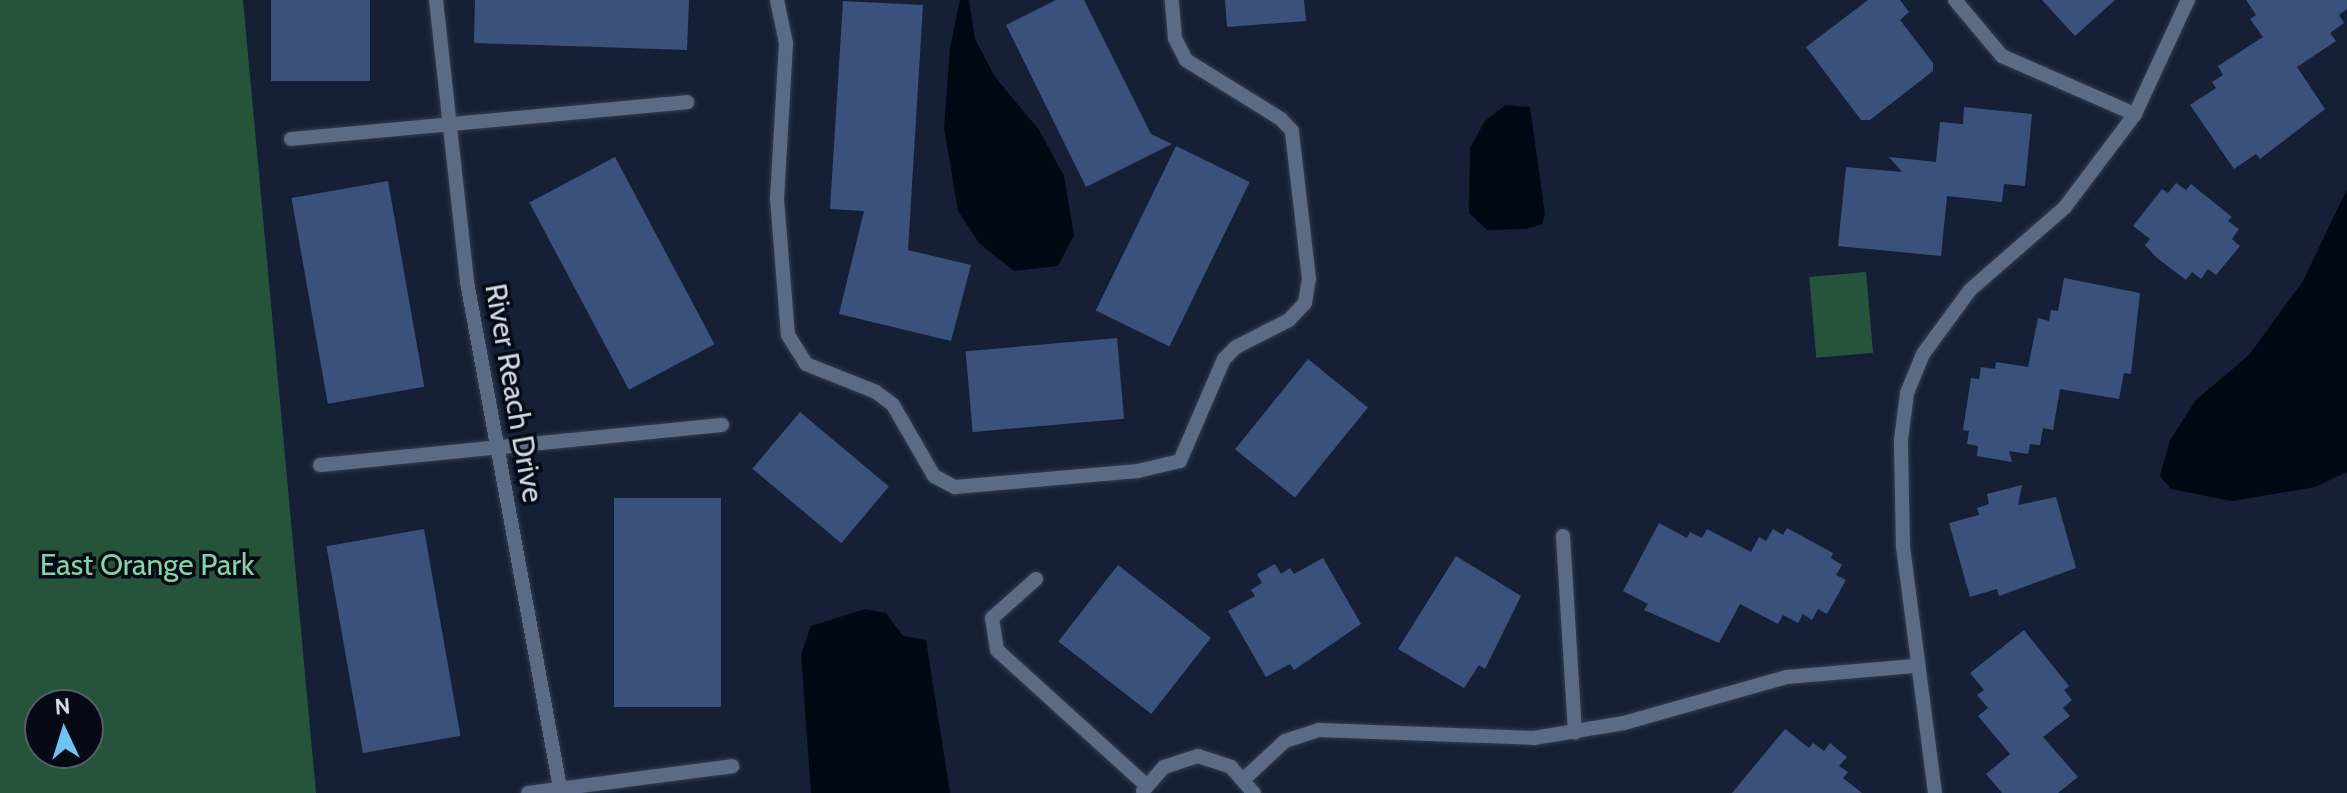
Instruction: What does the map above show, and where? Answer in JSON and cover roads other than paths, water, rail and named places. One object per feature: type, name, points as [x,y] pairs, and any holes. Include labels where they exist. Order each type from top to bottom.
[{"type":"lane","name":"River Reach Drive","points":[[436,0],[446,124],[467,282],[561,789]]},
{"type":"lane","points":[[777,0],[786,43],[777,199],[788,335],[806,364],[876,392],[893,405],[934,476],[955,487],[1138,471],[1180,461],[1224,359],[1236,347],[1289,320],[1305,303],[1309,279],[1292,131],[1281,119],[1186,60],[1175,38],[1172,0]]},
{"type":"lane","points":[[1955,0],[2002,56],[2135,114]]},
{"type":"lane","points":[[1935,793],[1915,666],[1903,548],[1901,440],[1913,373],[1970,290],[2065,207],[2135,114],[2188,0]]},
{"type":"lane","points":[[291,139],[687,102]]},
{"type":"lane","points":[[320,465],[722,425]]},
{"type":"lane","points":[[1563,536],[1575,733]]},
{"type":"lane","points":[[1036,579],[992,618],[997,650],[1144,789],[1164,767],[1189,757],[1223,762],[1244,779],[1254,793]]},
{"type":"lane","points":[[1244,779],[1285,741],[1319,730],[1494,739],[1575,733],[1775,679],[1915,666]]},
{"type":"lane","points":[[528,793],[732,766]]},
{"type":"park label","name":"East Orange Park","points":[[147,565]]}]
